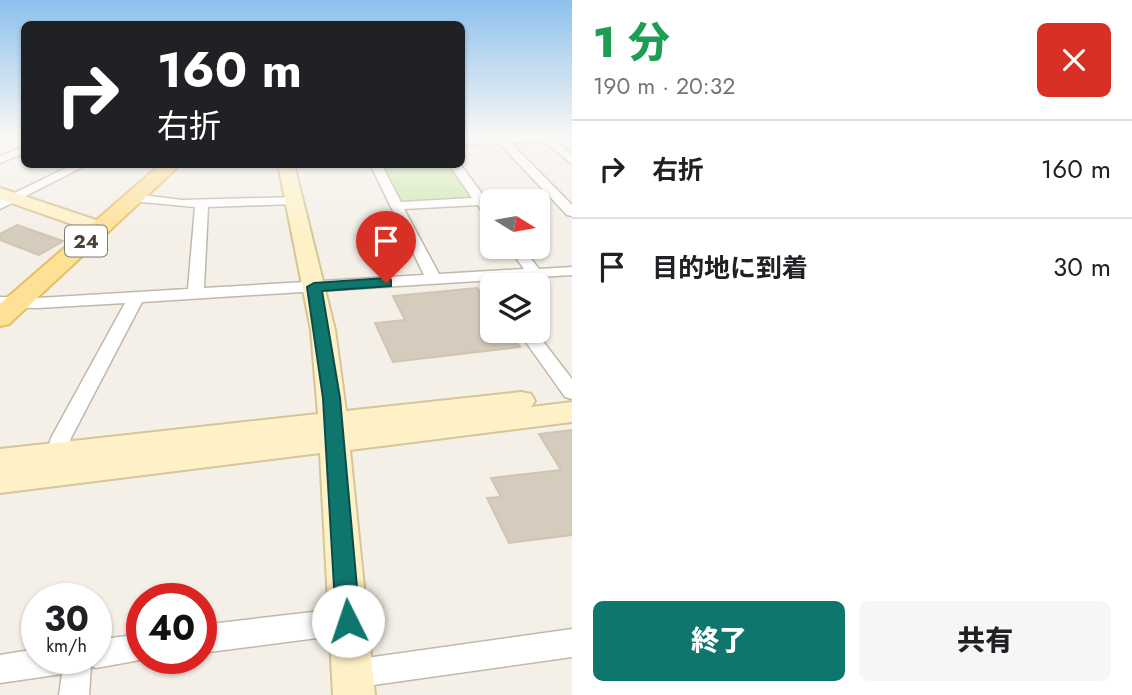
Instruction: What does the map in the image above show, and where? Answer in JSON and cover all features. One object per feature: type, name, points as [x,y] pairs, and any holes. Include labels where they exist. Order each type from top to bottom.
[{"type":"main road","name":"24","points":[[5,308],[167,168]]},
{"type":"street","points":[[5,199],[74,168]]},
{"type":"street","points":[[287,168],[323,330],[334,432],[353,685],[572,643]]},
{"type":"street","points":[[377,168],[434,280]]},
{"type":"street","points":[[457,168],[480,200]]},
{"type":"street","points":[[532,168],[565,199],[572,212]]},
{"type":"street","points":[[135,198],[176,204],[294,200]]},
{"type":"street","points":[[5,199],[101,228]]},
{"type":"street","points":[[396,206],[480,201]]},
{"type":"street","points":[[197,293],[202,203]]},
{"type":"street","points":[[547,273],[572,271]]},
{"type":"street","points":[[5,308],[197,293],[434,280],[480,281]]},
{"type":"street","points":[[58,453],[61,438],[136,297]]},
{"type":"street","points":[[0,481],[572,394],[535,343]]},
{"type":"street","points":[[0,460],[58,453],[572,412]]},
{"type":"street","points":[[217,637],[348,621]]},
{"type":"street","points":[[0,670],[21,666]]},
{"type":"street","points":[[74,695],[76,674]]},
{"type":"green space","points":[[383,168],[451,168],[473,199],[400,203]]},
{"type":"building","points":[[17,225],[63,241],[39,255],[0,240],[0,234]]},
{"type":"building","points":[[477,288],[480,292],[480,343],[517,343],[520,347],[393,362],[375,323],[405,320],[393,296]]},
{"type":"building","points":[[572,430],[572,535],[509,543],[487,498],[501,497],[491,478],[561,470],[539,434]]},
{"type":"route","points":[[348,621],[334,423],[323,330],[314,287],[386,283]]}]
